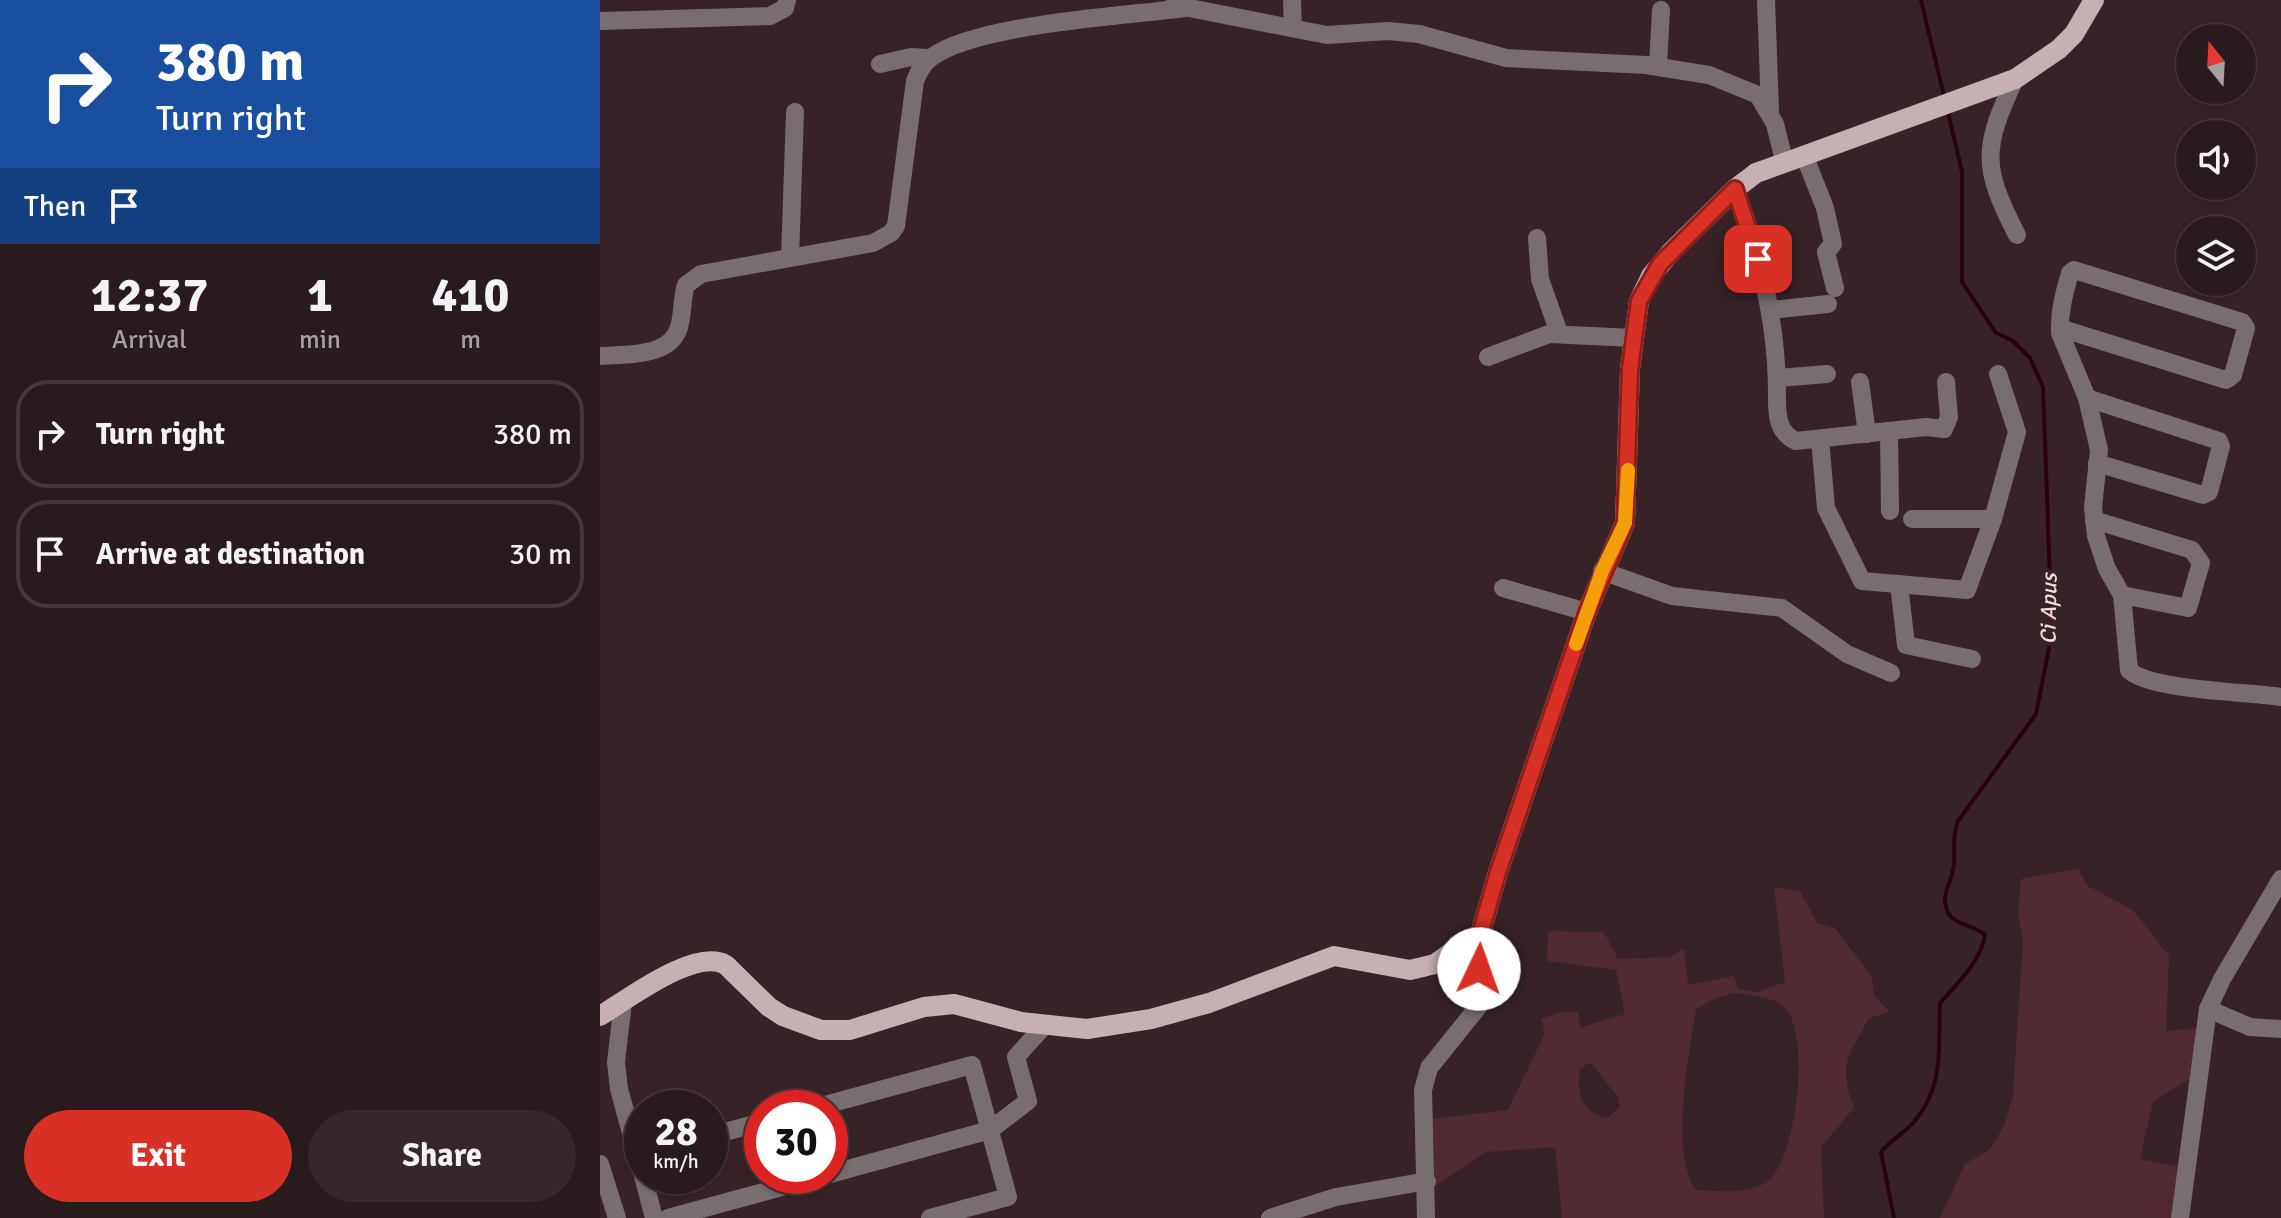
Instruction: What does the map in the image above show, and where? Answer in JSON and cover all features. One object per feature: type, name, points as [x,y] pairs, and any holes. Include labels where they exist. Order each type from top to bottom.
[{"type":"main road","points":[[600,1016],[693,963],[714,960],[726,965],[783,1016],[821,1030],[868,1026],[938,1004],[954,1004],[1043,1027],[1087,1029],[1151,1019],[1250,990],[1334,956],[1399,969],[1423,968],[1478,942],[1498,872],[1587,612],[1627,512],[1633,338],[1639,301],[1651,276],[1735,189],[1784,160],[1899,124],[2015,79],[2059,49],[2074,34],[2094,0]]},
{"type":"street","points":[[600,21],[770,16],[785,8],[787,0]]},
{"type":"street","points":[[1165,0],[1185,8],[1339,36],[1388,31],[1435,36],[1480,53],[1523,60],[1658,66],[1709,75],[1748,88],[1758,95],[1770,113]]},
{"type":"street","points":[[1292,0],[1293,28]]},
{"type":"street","points":[[1766,0],[1770,113],[1784,160]]},
{"type":"street","points":[[880,64],[911,57],[929,58],[958,44],[1005,32],[1185,8]]},
{"type":"street","points":[[1658,66],[1661,10]]},
{"type":"street","points":[[600,356],[644,353],[671,340],[680,325],[683,294],[691,279],[873,243],[891,233],[896,226],[915,81],[929,58]]},
{"type":"street","points":[[2015,79],[1997,119],[1989,164],[1993,184],[2017,235]]},
{"type":"street","points":[[790,258],[795,112]]},
{"type":"street","points":[[1771,310],[1832,296],[1826,252],[1833,242],[1829,221],[1804,155]]},
{"type":"street","points":[[1735,189],[1752,234],[1771,310],[1778,378],[1777,419],[1787,437],[1796,441],[1889,431],[1944,429],[1949,424],[1946,382]]},
{"type":"street","points":[[1537,238],[1540,279],[1559,333]]},
{"type":"street","points":[[2060,328],[2226,380],[2233,375],[2246,328],[2242,322],[2074,270],[2070,273],[2059,312],[2060,328],[2087,398],[2099,450],[2094,520],[2107,569],[2122,595],[2129,670],[2134,675],[2174,684],[2281,697]]},
{"type":"street","points":[[1488,357],[1541,335],[1559,333],[1633,338]]},
{"type":"street","points":[[1778,378],[1827,374]]},
{"type":"street","points":[[1820,439],[1826,508],[1862,581],[1967,590],[1993,519],[2017,432],[1998,374]]},
{"type":"street","points":[[1860,382],[1867,434]]},
{"type":"street","points":[[2087,398],[2219,441],[2221,446],[2209,492],[2203,495],[2097,463]]},
{"type":"street","points":[[1889,431],[1890,511]]},
{"type":"street","points":[[1912,519],[1993,519]]},
{"type":"street","points":[[2094,520],[2192,550],[2199,556],[2201,563],[2188,608],[2122,595]]},
{"type":"street","points":[[1602,571],[1672,596],[1782,608],[1847,654],[1891,673]]},
{"type":"street","points":[[1899,584],[1906,645],[1972,659]]},
{"type":"street","points":[[1503,588],[1587,612]]},
{"type":"street","points":[[2180,1218],[2208,1009],[2222,979],[2281,879]]},
{"type":"street","points":[[1426,1218],[1422,1102],[1425,1079],[1429,1068],[1478,1007],[1478,942]]},
{"type":"street","points":[[623,1002],[616,1062],[624,1106]]},
{"type":"street","points":[[2208,1009],[2250,1027],[2281,1029]]},
{"type":"street","points":[[848,1169],[990,1130],[1028,1101],[1016,1057],[1043,1027]]},
{"type":"street","points":[[848,1099],[972,1065],[1008,1197],[930,1218]]},
{"type":"street","points":[[600,1164],[617,1218]]},
{"type":"street","points":[[1270,1218],[1336,1197],[1427,1181]]},
{"type":"street","points":[[648,1194],[654,1218]]},
{"type":"street","points":[[668,1218],[756,1194]]},
{"type":"shaded area","points":[[2078,869],[2088,886],[2133,910],[2169,956],[2166,1031],[2208,1027],[2204,1070],[2153,1101],[2140,1159],[2189,1169],[2182,1218],[1940,1218],[1965,1164],[1990,1149],[2004,1126],[2013,1095],[2023,940],[2018,917],[2021,879]]},
{"type":"shaded area","points":[[1774,887],[1800,891],[1817,923],[1835,928],[1872,977],[1874,996],[1890,1011],[1868,1019],[1847,1062],[1846,1081],[1854,1108],[1821,1147],[1824,1218],[1562,1218],[1555,1147],[1485,1152],[1429,1190],[1431,1119],[1508,1110],[1545,1033],[1541,1019],[1561,1012],[1578,1012],[1580,1028],[1625,1014],[1616,970],[1547,961],[1548,931],[1604,932],[1618,959],[1669,957],[1684,949],[1688,985],[1734,976],[1738,989],[1758,992],[1785,982]],"holes":[[[1736,993],[1779,1003],[1792,1020],[1798,1068],[1792,1127],[1785,1152],[1775,1172],[1764,1184],[1739,1191],[1697,1190],[1689,1176],[1684,1156],[1683,1131],[1683,1104],[1696,1010],[1715,998]],[[1591,1063],[1617,1096],[1620,1107],[1608,1118],[1592,1112],[1582,1100],[1579,1085],[1581,1067]]]},
{"type":"waterway","name":"Ci Apus","points":[[1921,0],[1945,100]]},
{"type":"waterway","name":"Ci Apus","points":[[1894,1218],[1881,1152],[1914,1122],[1931,1094],[1938,1066],[1940,1003],[1979,954],[1985,935],[1955,920],[1946,906],[1954,864],[1956,827],[2036,714],[2052,633],[2043,387],[2030,358],[2013,341],[1996,333],[1962,282],[1962,172],[1948,112]]},
{"type":"slow traffic","points":[[1576,644],[1602,571],[1625,523],[1628,470]]},
{"type":"route","points":[[1479,969],[1478,942],[1498,872],[1587,612],[1625,523],[1633,338],[1644,288],[1671,252],[1735,189],[1758,259]]}]
